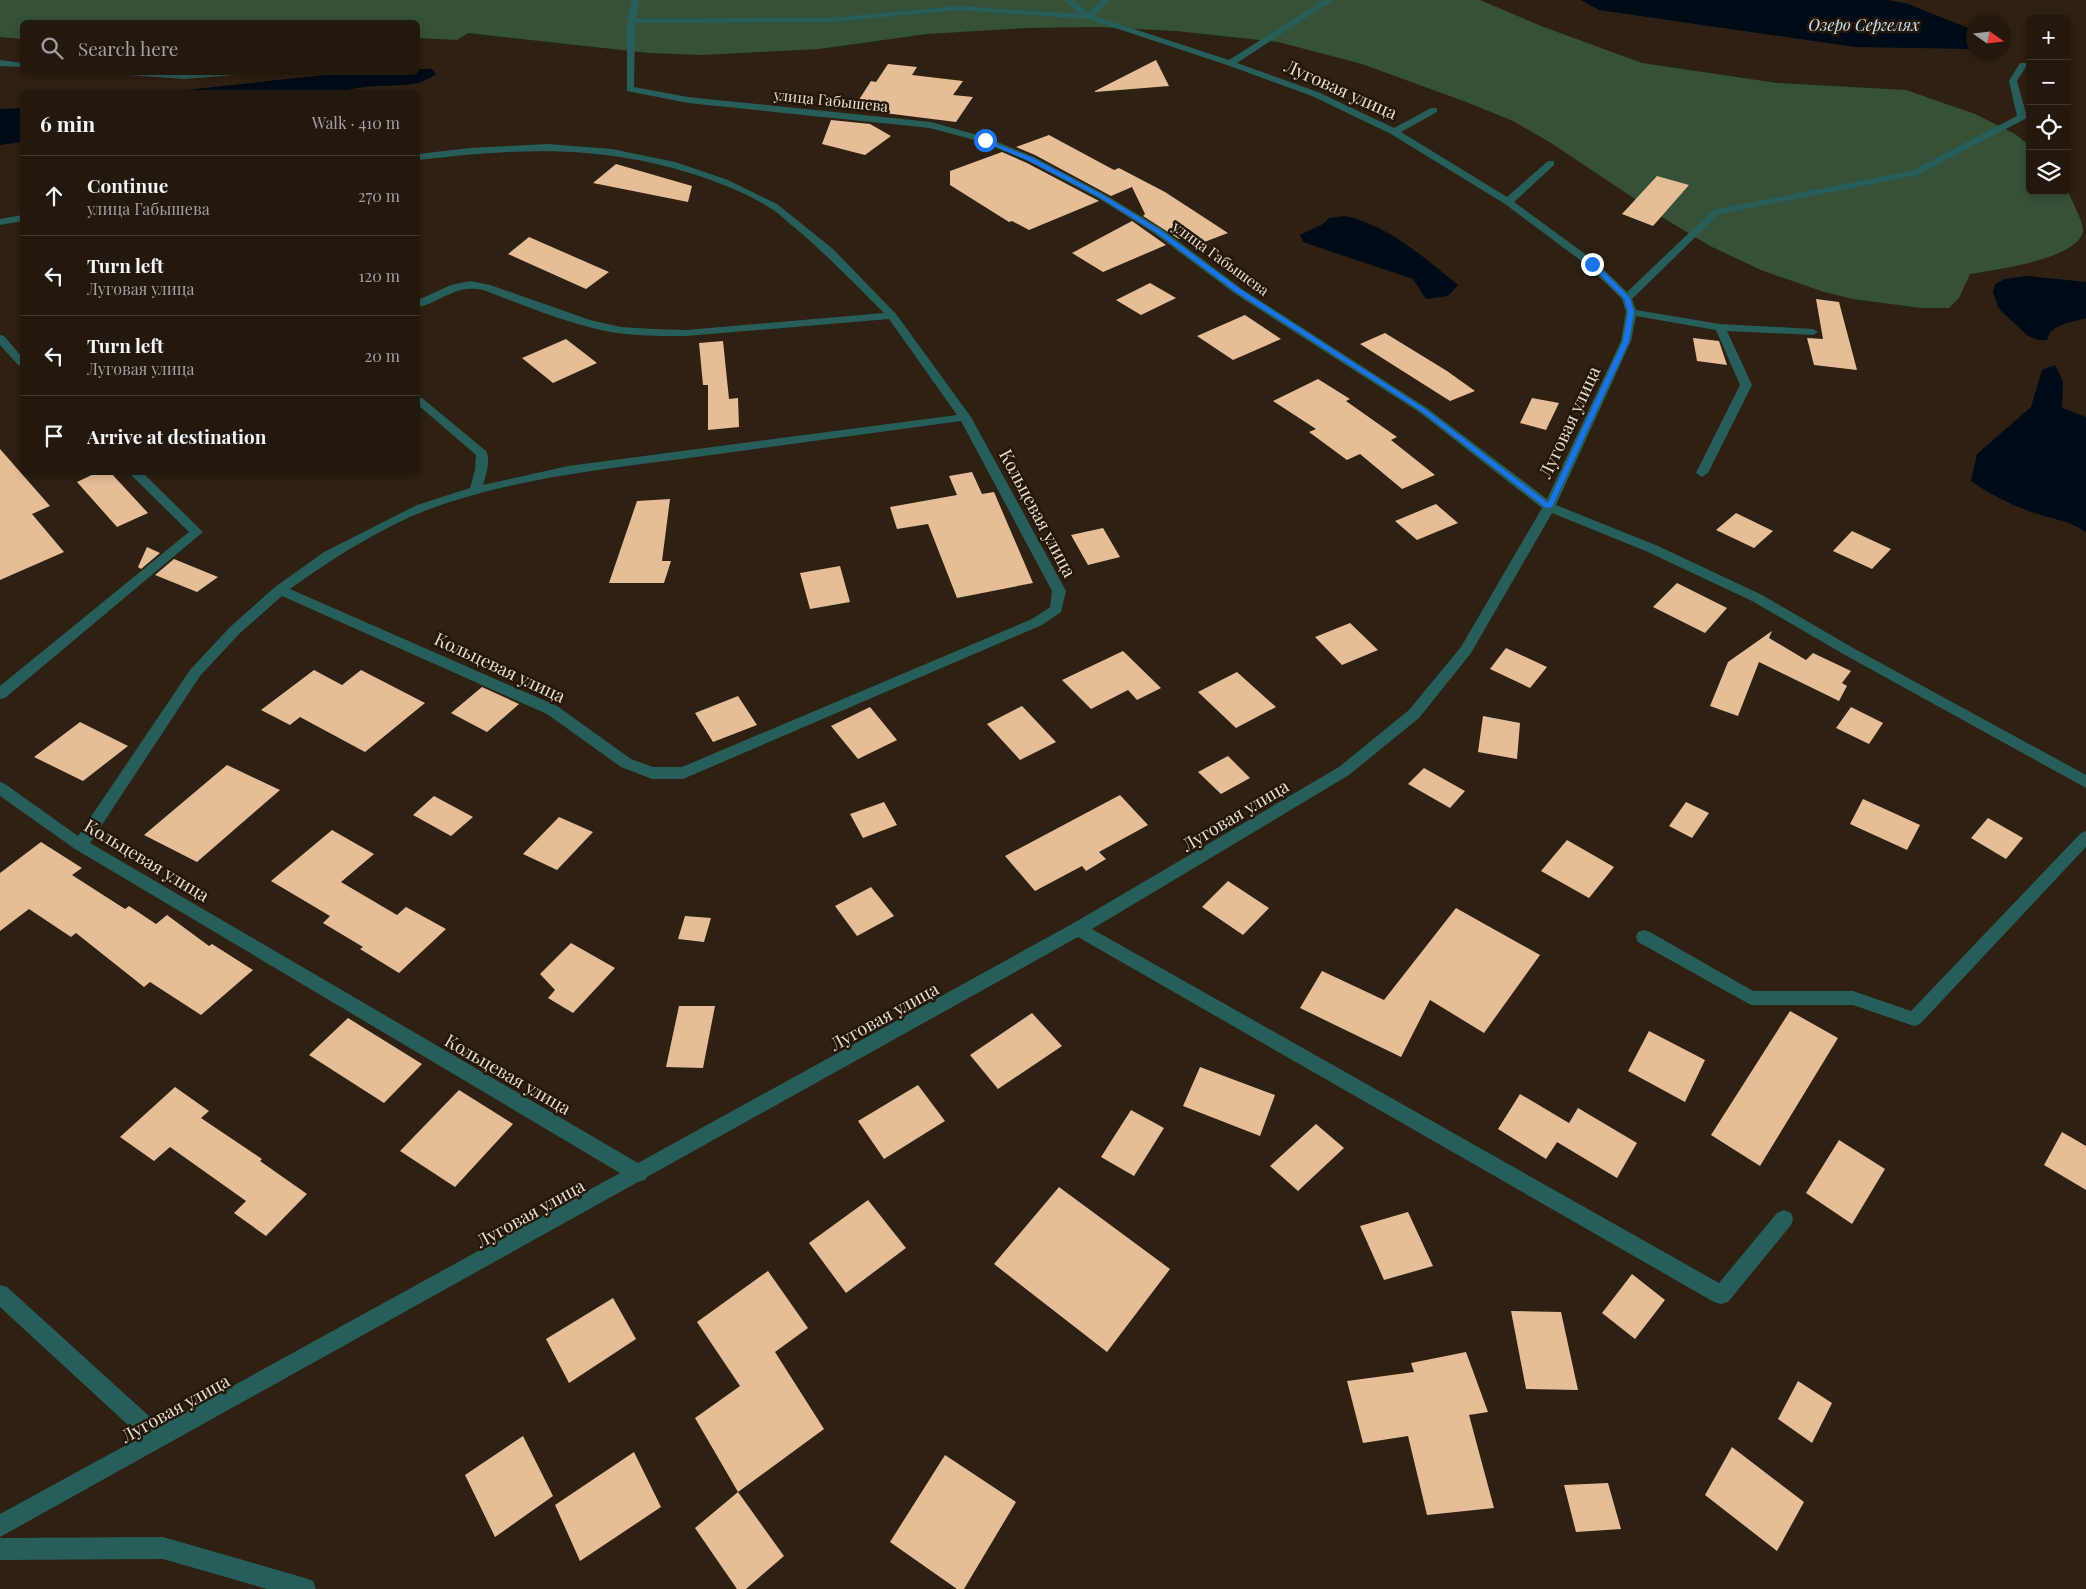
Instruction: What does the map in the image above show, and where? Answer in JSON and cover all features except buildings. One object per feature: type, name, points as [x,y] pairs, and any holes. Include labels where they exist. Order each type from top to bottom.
[{"type":"street","points":[[631,21],[636,0]]},
{"type":"street","points":[[1068,0],[1088,18],[1106,0]]},
{"type":"street","points":[[1230,63],[1329,0]]},
{"type":"street","name":"Луговая улица","points":[[0,1526],[639,1174],[1078,929],[1344,771],[1414,714],[1466,650],[1549,507],[1626,341],[1629,305],[1592,264],[1508,202],[1394,132],[1315,94],[1230,63],[1088,18],[959,8],[830,20],[631,21]]},
{"type":"street","name":"улица Габышева","points":[[631,21],[630,89],[688,100],[931,125],[985,140],[1031,160],[1101,196],[1158,231],[1238,290],[1423,410],[1549,507],[1653,549],[1757,598],[1850,652],[2086,782]]},
{"type":"street","points":[[0,64],[20,65]]},
{"type":"street","points":[[1813,332],[1720,327],[1629,305],[1716,212],[1914,174],[2022,117],[2012,80],[2023,65]]},
{"type":"street","points":[[170,75],[197,75]]},
{"type":"street","points":[[1394,132],[1434,110]]},
{"type":"street","name":"Кольцевая улица","points":[[280,590],[552,710],[626,763],[652,773],[683,773],[1037,622],[1056,609],[1058,592],[964,417],[892,316],[829,251],[774,206],[725,182],[672,164],[612,152],[548,147],[470,151],[420,157]]},
{"type":"street","points":[[1508,202],[1551,162]]},
{"type":"street","points":[[0,222],[20,218]]},
{"type":"street","points":[[420,303],[455,287],[470,284],[486,287],[584,322],[620,330],[653,333],[686,333],[892,316]]},
{"type":"street","points":[[1702,473],[1746,386],[1720,327]]},
{"type":"street","points":[[0,338],[20,361]]},
{"type":"street","points":[[420,402],[482,454],[481,470],[475,490]]},
{"type":"street","points":[[80,846],[195,673],[235,630],[280,590],[329,555],[387,524],[421,508],[475,490],[568,470],[964,417]]},
{"type":"street","points":[[0,694],[197,532],[137,475]]},
{"type":"street","name":"Кольцевая улица","points":[[0,788],[80,846],[639,1174]]},
{"type":"street","points":[[1644,937],[1751,998],[1853,998],[1914,1018],[2086,837]]},
{"type":"street","points":[[1078,929],[1721,1295],[1784,1218]]},
{"type":"street","points":[[0,1294],[158,1438]]},
{"type":"street","points":[[0,1549],[163,1548],[305,1589]]},
{"type":"green space","points":[[0,0],[1480,0],[1541,26],[1642,63],[1777,83],[1906,90],[1975,114],[2015,134],[2026,143],[2026,195],[2069,195],[2083,230],[2079,240],[2068,249],[2052,256],[2015,266],[1970,274],[1959,298],[1949,308],[1921,308],[1853,299],[1824,292],[1761,270],[1712,247],[1665,219],[1551,143],[1513,121],[1466,102],[1362,64],[1278,42],[1176,31],[1098,27],[1025,28],[927,34],[819,49],[702,55],[649,53],[468,33],[457,40],[420,38],[420,20],[20,20],[20,39],[0,37]]},
{"type":"water","name":"Озеро Сергелях","points":[[1581,0],[1888,0],[1908,4],[1966,27],[1966,49],[1855,47],[1599,10]]},
{"type":"water","points":[[420,69],[432,69],[436,74],[418,83],[348,90],[186,90],[325,75],[420,75]]},
{"type":"water","points":[[20,108],[20,142],[0,145],[0,109]]},
{"type":"water","points":[[1345,216],[1377,227],[1391,235],[1419,254],[1458,285],[1448,296],[1426,299],[1413,279],[1303,242],[1300,235],[1323,224],[1329,218]]},
{"type":"water","points":[[2028,276],[2086,282],[2086,318],[2057,327],[2047,340],[2038,340],[2028,336],[1998,307],[1993,292],[1995,284],[2005,279]]},
{"type":"water","points":[[2055,365],[2063,381],[2062,408],[2086,417],[2086,532],[2066,522],[2015,506],[1971,481],[1977,454],[2031,407],[2042,370]]},
{"type":"route","points":[[985,140],[1031,160],[1101,196],[1158,231],[1238,290],[1423,410],[1549,507],[1626,341],[1631,312],[1627,298],[1592,264]]}]
